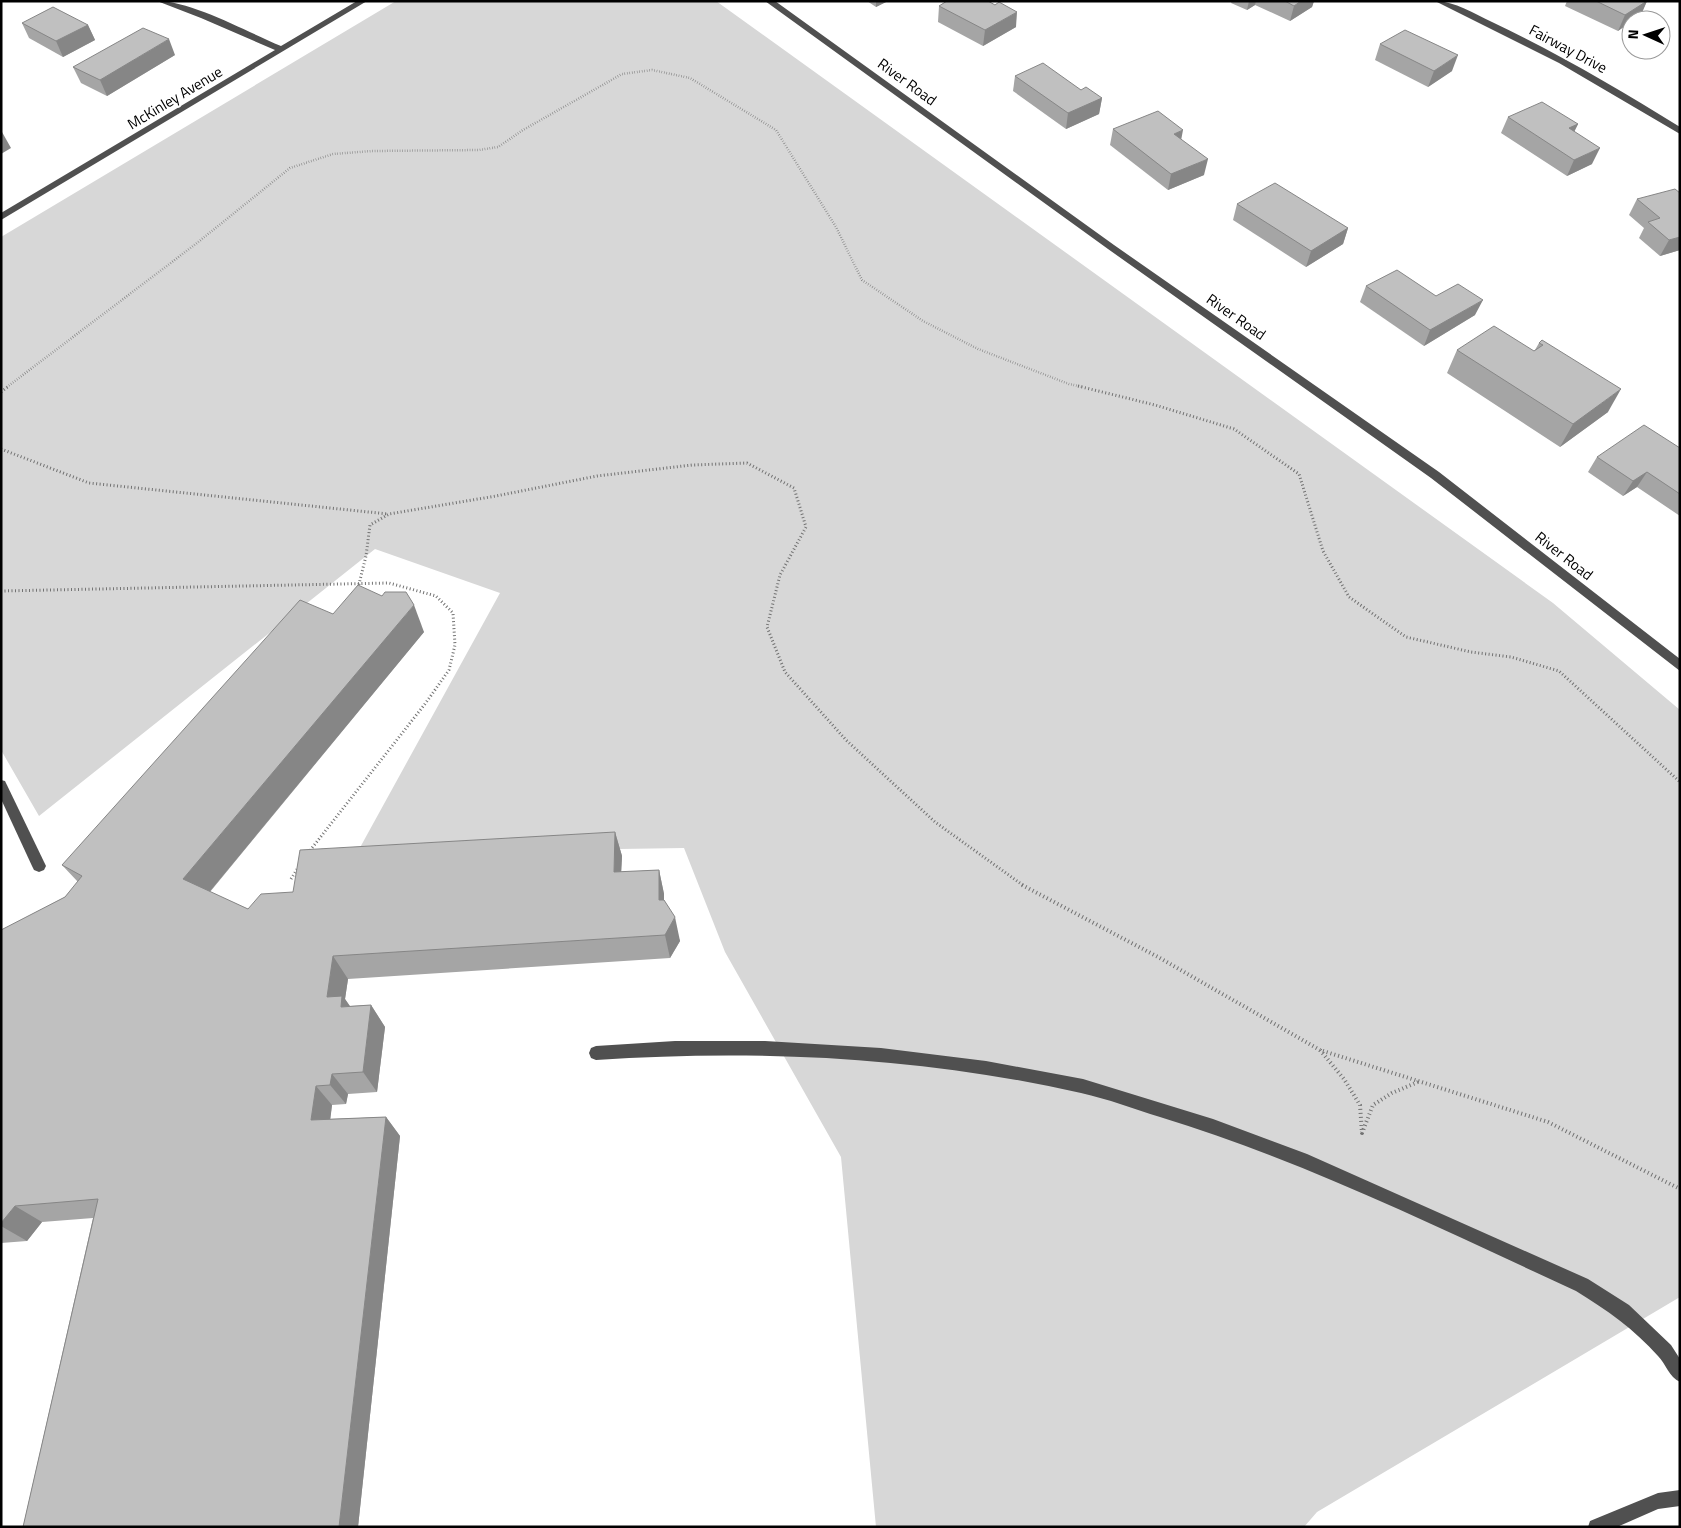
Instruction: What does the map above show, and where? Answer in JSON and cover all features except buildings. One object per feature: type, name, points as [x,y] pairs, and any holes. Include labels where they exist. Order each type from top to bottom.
[{"type":"street","points":[[161,1],[204,16],[282,50]]},
{"type":"street","name":"McKinley Avenue","points":[[1,218],[363,1]]},
{"type":"street","name":"River Road","points":[[769,1],[1111,247],[1436,475],[1677,660]]},
{"type":"street","name":"Fairway Drive","points":[[1439,1],[1551,54],[1680,131]]},
{"type":"street","points":[[1,785],[39,866]]},
{"type":"street","points":[[596,1053],[675,1048],[765,1048],[881,1055],[986,1068],[1083,1086],[1213,1126],[1307,1161],[1582,1285],[1623,1311],[1665,1351],[1680,1374]]},
{"type":"street","points":[[1596,1527],[1658,1501],[1680,1498]]},
{"type":"path","points":[[1,392],[197,244],[290,168],[333,154],[372,151],[480,150],[498,147],[523,130],[622,74],[652,70],[690,78],[776,130],[836,227],[862,280],[923,321],[978,349],[1069,384],[1155,405],[1234,429],[1299,474],[1323,551],[1349,597],[1406,637],[1471,652],[1511,656],[1559,671],[1680,782]]},
{"type":"path","points":[[1,449],[89,483],[389,514],[496,496],[597,476],[692,466],[747,463],[794,488],[806,527],[780,575],[767,627],[785,672],[846,740],[935,822],[1024,886],[1158,957],[1320,1050],[1548,1122],[1680,1189]]},
{"type":"path","points":[[356,595],[366,556],[370,525],[389,514]]},
{"type":"path","points":[[1,590],[389,583],[436,596],[453,613],[455,644],[449,670],[306,856]]},
{"type":"path","points":[[291,878],[301,864]]},
{"type":"path","points":[[1320,1050],[1344,1079],[1360,1105],[1362,1133],[1373,1105],[1392,1093],[1418,1082]]},
{"type":"shaded area","points":[[396,1],[716,1],[1553,603],[1680,710],[1680,1297],[1317,1512],[1304,1527],[876,1527],[841,1157],[725,952],[684,848],[357,853],[500,593],[375,549],[39,816],[1,750],[1,237]]}]
